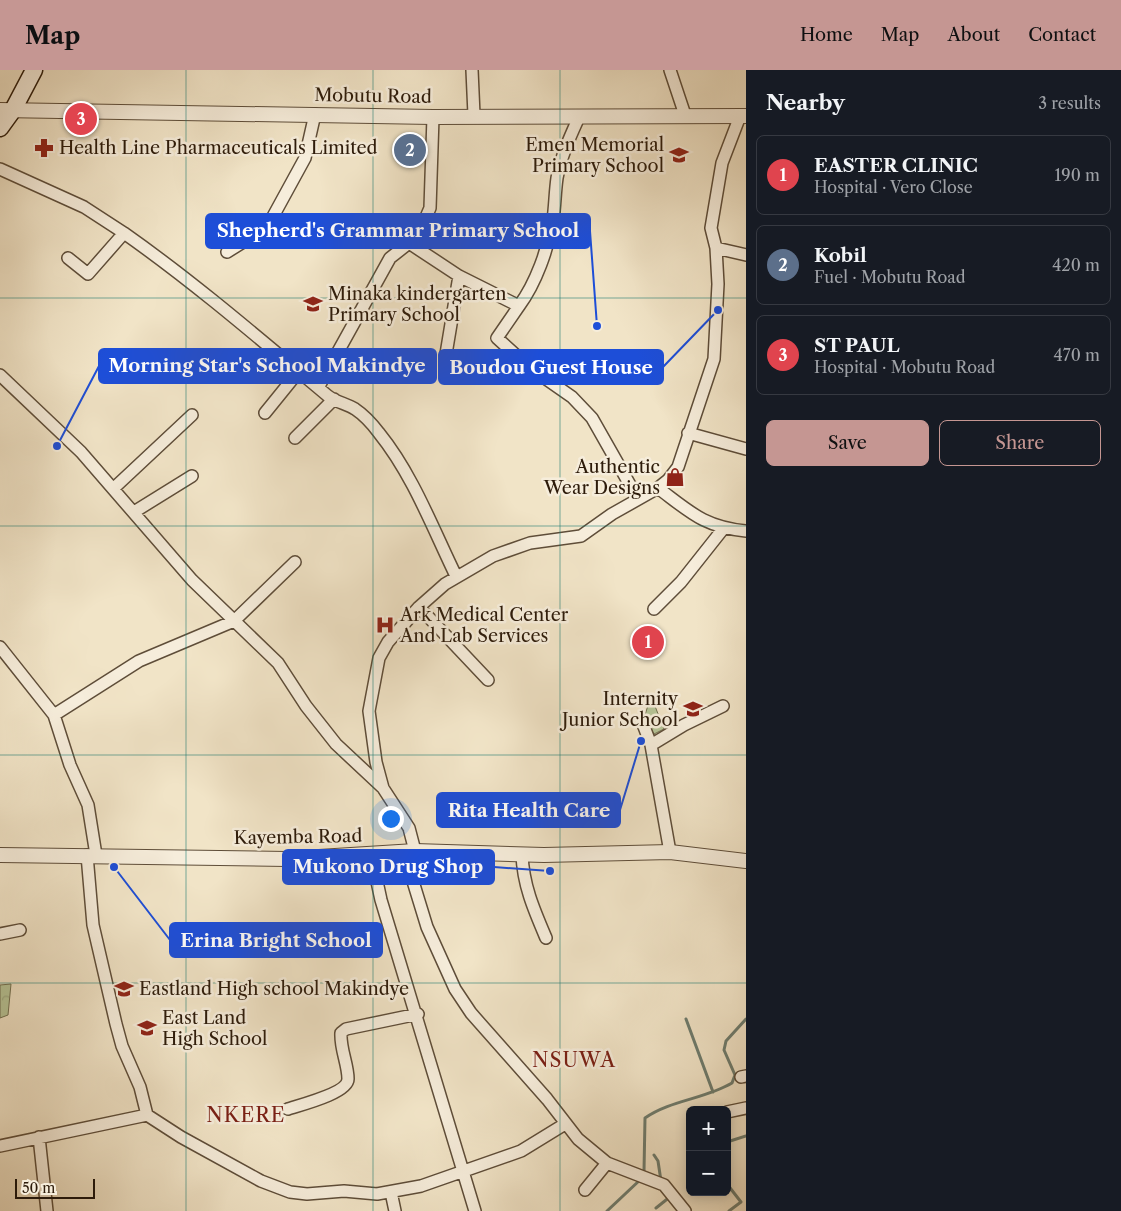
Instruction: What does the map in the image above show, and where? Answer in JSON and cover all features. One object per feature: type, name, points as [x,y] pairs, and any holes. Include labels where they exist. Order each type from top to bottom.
[{"type":"main road","points":[[0,128],[7,110],[34,70]]},
{"type":"street","points":[[472,70],[474,115]]},
{"type":"street","points":[[670,70],[685,115]]},
{"type":"street","name":"Mobutu Road","points":[[7,110],[433,117],[474,115],[579,117],[743,116]]},
{"type":"street","points":[[227,252],[261,231],[270,222],[305,158],[315,114]]},
{"type":"street","points":[[383,788],[376,762],[369,711],[379,658],[388,642],[419,607],[456,576],[493,556],[516,546],[545,540],[576,538],[612,514],[658,488],[668,480],[678,467],[714,359],[718,302],[716,248],[711,228],[722,162],[743,116]]},
{"type":"street","points":[[319,386],[390,258],[409,243],[423,224],[430,208],[433,117]]},
{"type":"street","points":[[579,117],[564,149],[558,176],[553,218],[546,246],[530,290],[497,338],[530,367],[583,407],[600,432],[638,500]]},
{"type":"street","points":[[0,169],[84,207],[124,233],[216,302],[334,399],[356,409],[387,444],[409,479],[456,576]]},
{"type":"street","points":[[68,258],[88,274],[124,233]]},
{"type":"street","points":[[409,243],[459,276],[519,306]]},
{"type":"street","points":[[716,248],[746,255]]},
{"type":"street","points":[[445,360],[459,276]]},
{"type":"street","points":[[265,413],[300,371]]},
{"type":"street","points":[[0,375],[81,452],[192,580],[278,663],[336,744],[383,788],[409,828],[409,852],[427,927],[457,994],[471,1013],[547,1099],[578,1139],[607,1163],[664,1185],[685,1211]]},
{"type":"street","points":[[295,438],[334,399]]},
{"type":"street","points":[[114,488],[192,416]]},
{"type":"street","points":[[688,433],[746,449]]},
{"type":"street","points":[[134,512],[192,476]]},
{"type":"street","points":[[658,488],[700,519],[724,529],[746,531]]},
{"type":"street","points":[[654,609],[682,582],[724,529]]},
{"type":"street","points":[[54,715],[139,661],[234,621],[295,562]]},
{"type":"street","points":[[419,607],[488,680]]},
{"type":"street","points":[[0,647],[54,715],[70,765],[88,805],[92,855],[93,925],[122,1046],[140,1087],[147,1115],[181,1137],[261,1181],[290,1192],[307,1194],[344,1191],[372,1194],[421,1186],[521,1151],[565,1124]]},
{"type":"street","points":[[651,745],[684,725],[723,706]]},
{"type":"street","points":[[643,724],[651,745],[670,852]]},
{"type":"street","name":"Kayemba Road","points":[[0,855],[287,859],[409,852],[522,854],[670,852],[746,861]]},
{"type":"street","points":[[371,854],[382,900],[418,1014],[430,1066],[475,1211]]},
{"type":"street","points":[[522,854],[526,885],[546,938]]},
{"type":"street","points":[[0,934],[20,930]]},
{"type":"street","points":[[288,1109],[332,1094],[345,1087],[348,1081],[340,1042],[341,1033],[346,1029],[418,1014]]},
{"type":"street","points":[[731,1111],[746,1108]]},
{"type":"street","points":[[0,1146],[147,1115]]},
{"type":"street","points":[[39,1137],[47,1211]]},
{"type":"street","points":[[585,1190],[607,1163]]},
{"type":"street","points":[[391,1192],[395,1211]]},
{"type":"green space","points":[[651,696],[664,729],[654,734],[644,718]]},
{"type":"green space","points":[[11,984],[8,1015],[0,1018],[0,985]]},
{"type":"waterway","points":[[686,1019],[713,1092]]},
{"type":"waterway","points":[[641,1174],[644,1171],[645,1118],[666,1107],[711,1093],[732,1083],[735,1075],[724,1050],[726,1041],[746,1019]]},
{"type":"waterway","points":[[731,1141],[746,1136]]},
{"type":"waterway","points":[[654,1155],[658,1161],[661,1181]]},
{"type":"waterway","points":[[607,1211],[641,1179]]},
{"type":"waterway","points":[[729,1211],[741,1202],[731,1189]]},
{"type":"waterway","points":[[656,1208],[671,1196]]},
{"type":"place","name":"ST PAUL","points":[[81,119]]},
{"type":"place","name":"Health Line Pharmaceuticals Limited","points":[[44,148]]},
{"type":"place","name":"Kobil","points":[[410,150]]},
{"type":"place","name":"Emen Memorial Primary School","points":[[679,155]]},
{"type":"place","name":"Minaka kindergarten Primary School","points":[[313,304]]},
{"type":"place","name":"Boudou Guest House","points":[[718,310]]},
{"type":"place","name":"Shepherd's Grammar Primary School","points":[[597,326]]},
{"type":"place","name":"Morning Star's School Makindye","points":[[57,446]]},
{"type":"place","name":"Authentic Wear Designs","points":[[675,477]]},
{"type":"place","name":"Ark Medical Center And Lab Services","points":[[385,625]]},
{"type":"place","name":"EASTER CLINIC","points":[[648,642]]},
{"type":"place","name":"Internity Junior School","points":[[693,709]]},
{"type":"place","name":"Rita Health Care","points":[[641,741]]},
{"type":"place","name":"Erina Bright School","points":[[114,867]]},
{"type":"place","name":"Mukono Drug Shop","points":[[550,871]]},
{"type":"place","name":"Eastland High school Makindye","points":[[124,989]]},
{"type":"place","name":"East Land High School","points":[[147,1028]]},
{"type":"district","name":"NSUWA","points":[[574,1060]]},
{"type":"district","name":"NKERE","points":[[246,1115]]}]
